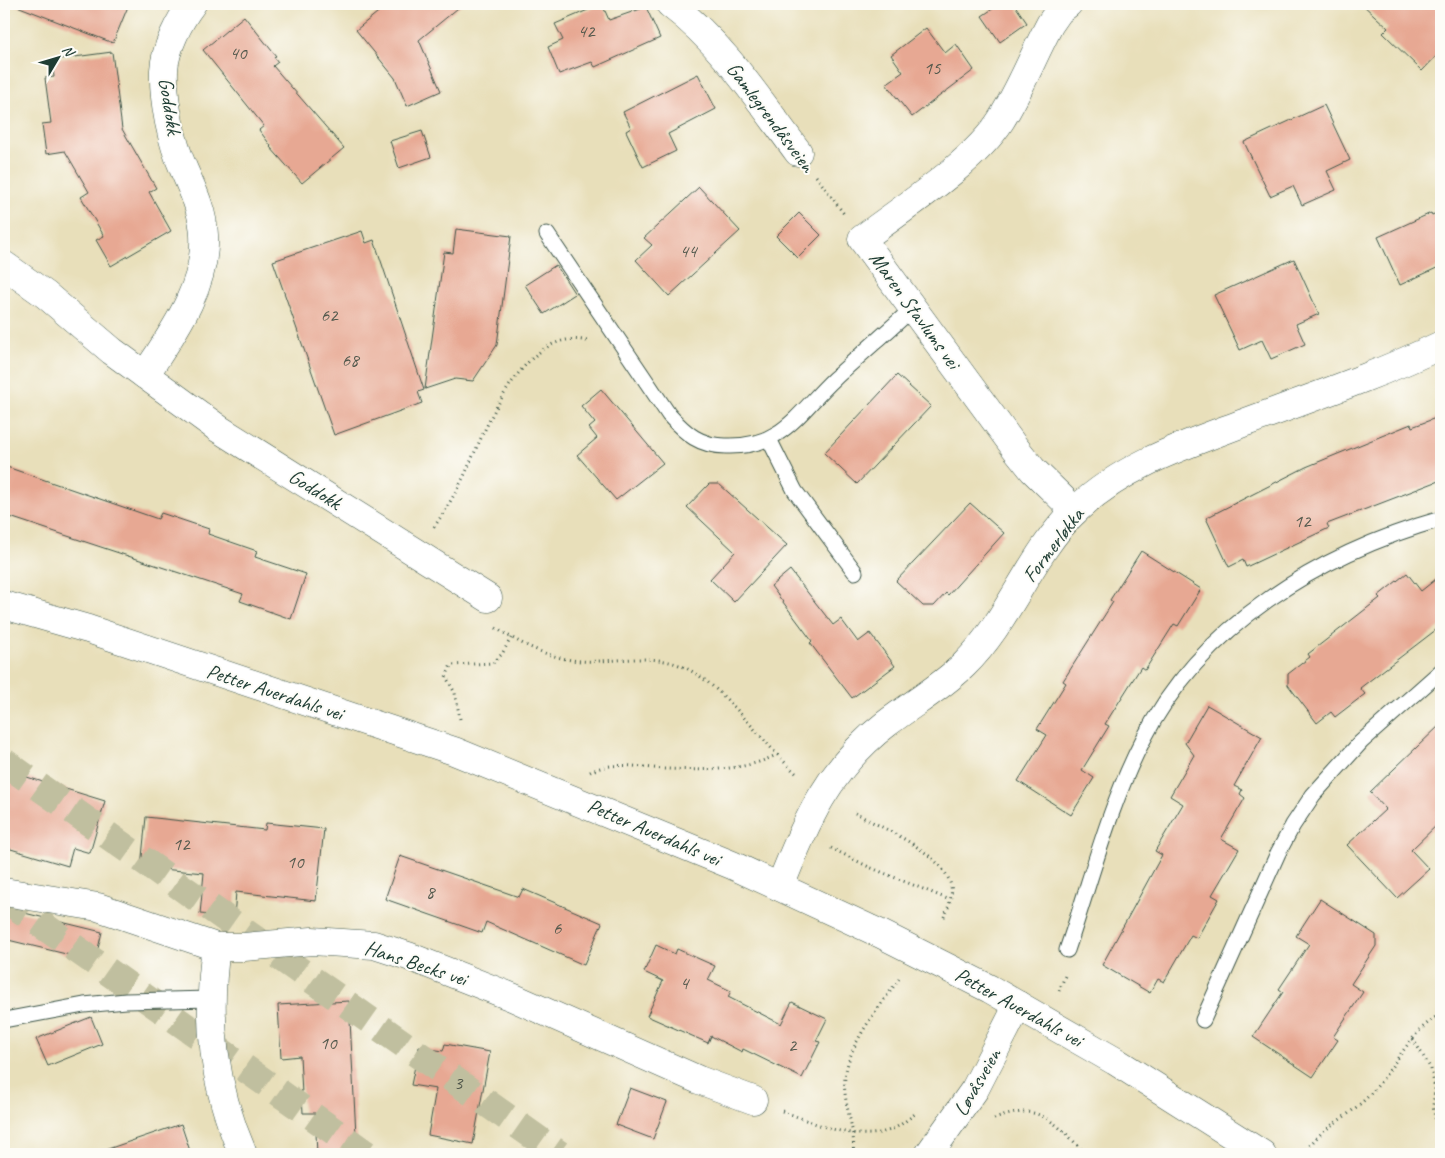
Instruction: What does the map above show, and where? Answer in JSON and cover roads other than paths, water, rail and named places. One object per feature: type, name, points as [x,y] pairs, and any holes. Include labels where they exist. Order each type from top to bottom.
[{"type":"street","name":"Goddokk","points":[[144,375],[176,327],[192,296],[203,260],[202,225],[197,198],[183,169],[171,129],[164,68],[171,44],[192,4]]},
{"type":"street","name":"Gamlegrendåsveien","points":[[670,4],[685,15],[736,68],[798,152]]},
{"type":"street","name":"Maren Stavlums vei","points":[[1068,4],[1059,11],[1050,24],[1008,108],[984,141],[959,165],[862,239],[1013,445],[1038,476],[1075,511]]},
{"type":"street","name":"Goddokk","points":[[4,265],[46,295],[144,375],[219,429],[418,552],[489,611]]},
{"type":"street","name":"Formerløkka","points":[[780,887],[813,809],[845,762],[885,725],[952,677],[982,646],[997,626],[1039,557],[1075,511],[1105,485],[1151,458],[1306,400],[1441,344]]},
{"type":"street","name":"Petter Auerdahls vei","points":[[4,605],[88,629],[454,751],[780,887],[881,934],[1018,1005],[1115,1061],[1262,1154]]},
{"type":"street","name":"Hans Becks vei","points":[[4,892],[98,908],[216,947],[244,947],[312,941],[374,945],[408,956],[512,997],[699,1080],[753,1100]]},
{"type":"street","points":[[216,947],[210,999],[212,1032],[217,1069],[225,1103],[243,1154]]},
{"type":"street","name":"Løvåsveien","points":[[929,1154],[961,1113],[1018,1005]]},
{"type":"lane","points":[[547,234],[669,415],[690,437],[715,446],[755,446],[770,439],[794,421],[832,382],[913,308]]},
{"type":"lane","points":[[770,439],[795,491],[854,572]]},
{"type":"lane","points":[[1067,950],[1127,773],[1143,738],[1181,680],[1222,638],[1275,594],[1340,557],[1441,518]]},
{"type":"lane","points":[[1203,1020],[1278,853],[1293,825],[1313,795],[1361,742],[1441,671]]},
{"type":"lane","points":[[4,1020],[84,1005],[126,1001],[210,999]]},
{"type":"tunnel","points":[[4,762],[559,1154]]},
{"type":"tunnel","points":[[4,898],[366,1154]]}]
